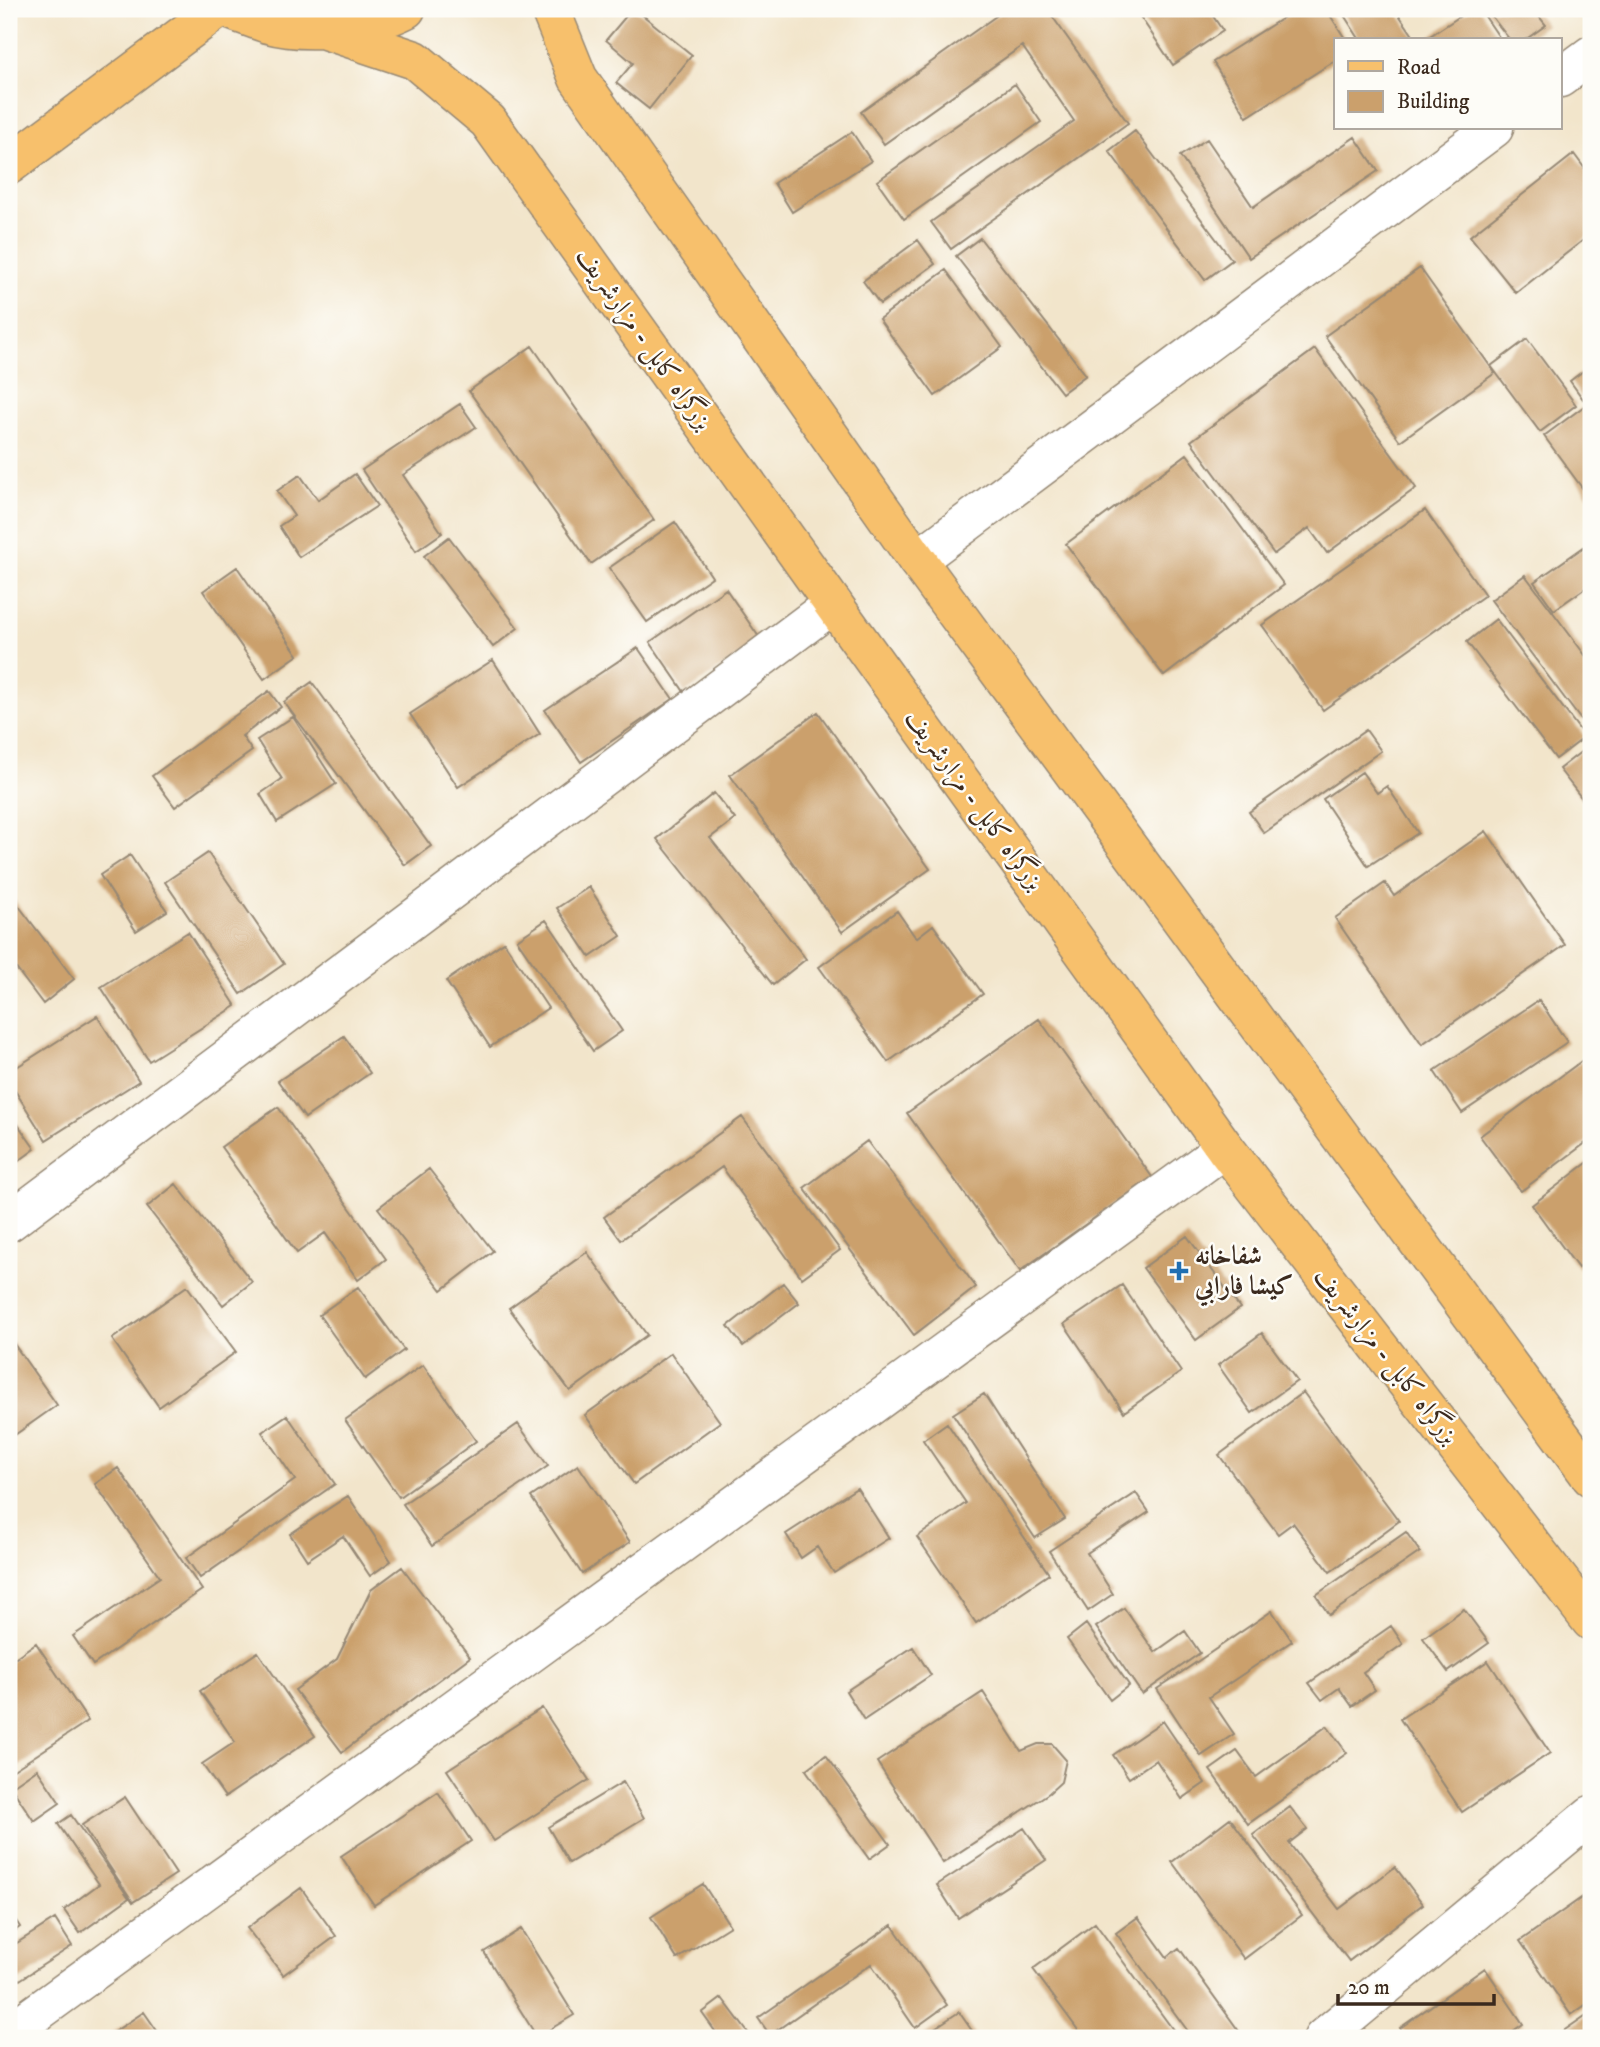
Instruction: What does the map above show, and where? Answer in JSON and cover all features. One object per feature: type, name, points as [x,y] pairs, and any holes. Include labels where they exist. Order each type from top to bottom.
[{"type":"main road","points":[[9,165],[218,9]]},
{"type":"main road","points":[[226,9],[270,24],[322,29],[386,19],[406,9]]},
{"type":"main road","points":[[550,9],[578,78],[917,560],[1591,1477]]},
{"type":"main road","name":"بزرگراه کابل - مزارشریف","points":[[322,29],[415,60],[488,121],[1225,1148],[1591,1621]]},
{"type":"street","points":[[1562,77],[1591,55]]},
{"type":"street","points":[[917,560],[1491,130]]},
{"type":"street","points":[[9,1222],[833,604]]},
{"type":"street","points":[[9,2033],[1225,1148]]},
{"type":"street","points":[[1323,2038],[1591,1815]]},
{"type":"building","points":[[632,9],[692,55],[649,109],[616,83],[633,63],[606,40]]},
{"type":"building","points":[[1006,9],[1047,9],[1128,123],[951,249],[931,222],[1074,121],[1022,46],[884,144],[861,112]]},
{"type":"building","points":[[1135,9],[1208,9],[1223,31],[1173,65]]},
{"type":"building","points":[[1297,9],[1326,9],[1345,38],[1334,38],[1334,61],[1247,117],[1213,62]]},
{"type":"building","points":[[1340,9],[1395,9],[1415,38],[1359,38]]},
{"type":"building","points":[[1471,9],[1480,9],[1500,38],[1427,38]]},
{"type":"building","points":[[1486,9],[1533,9],[1546,25],[1528,38],[1508,38]]},
{"type":"building","points":[[1015,84],[1041,122],[904,219],[877,181]]},
{"type":"building","points":[[1135,131],[1232,260],[1205,280],[1109,151]]},
{"type":"building","points":[[852,132],[871,161],[792,212],[774,183]]},
{"type":"building","points":[[1355,137],[1378,171],[1249,258],[1180,156],[1207,139],[1253,207]]},
{"type":"building","points":[[1574,154],[1591,177],[1591,234],[1516,293],[1470,236]]},
{"type":"building","points":[[980,238],[1086,375],[1062,393],[956,256]]},
{"type":"building","points":[[918,240],[935,264],[880,304],[863,281]]},
{"type":"building","points":[[1420,268],[1495,373],[1400,441],[1325,336]]},
{"type":"building","points":[[946,270],[1002,347],[935,396],[879,319]]},
{"type":"building","points":[[1527,339],[1576,405],[1540,432],[1491,366]]},
{"type":"building","points":[[532,346],[654,520],[591,564],[469,391]]},
{"type":"building","points":[[1315,349],[1416,488],[1327,553],[1309,528],[1274,554],[1191,441]]},
{"type":"building","points":[[1591,365],[1591,393],[1583,399],[1570,381]]},
{"type":"building","points":[[1591,401],[1589,432],[1591,500],[1544,436]]},
{"type":"building","points":[[460,404],[476,427],[403,475],[442,533],[416,551],[362,470]]},
{"type":"building","points":[[1187,454],[1284,585],[1164,676],[1066,544]]},
{"type":"building","points":[[355,474],[377,506],[299,557],[279,526],[294,516],[277,491],[300,475],[318,500]]},
{"type":"building","points":[[1425,510],[1485,595],[1323,710],[1262,625]]},
{"type":"building","points":[[675,522],[712,577],[647,622],[609,568]]},
{"type":"building","points":[[449,537],[518,628],[493,647],[424,556]]},
{"type":"building","points":[[1591,542],[1591,584],[1554,610],[1534,582]]},
{"type":"building","points":[[237,567],[298,655],[264,679],[203,591]]},
{"type":"building","points":[[1525,575],[1591,663],[1591,713],[1581,720],[1491,600]]},
{"type":"building","points":[[726,589],[761,640],[685,693],[650,642]]},
{"type":"building","points":[[1496,619],[1585,737],[1556,759],[1467,642]]},
{"type":"building","points":[[638,648],[673,699],[581,762],[545,710]]},
{"type":"building","points":[[493,660],[540,734],[458,787],[410,714]]},
{"type":"building","points":[[312,682],[431,846],[405,865],[284,702]]},
{"type":"building","points":[[269,691],[281,707],[242,736],[252,751],[175,807],[152,776]]},
{"type":"building","points":[[818,712],[930,869],[842,932],[730,775]]},
{"type":"building","points":[[293,717],[336,784],[277,822],[260,794],[282,779],[257,740]]},
{"type":"building","points":[[1366,730],[1381,751],[1264,833],[1249,812]]},
{"type":"building","points":[[1591,744],[1591,810],[1559,769]]},
{"type":"building","points":[[1362,772],[1377,793],[1387,786],[1418,833],[1368,866],[1323,799]]},
{"type":"building","points":[[714,793],[735,819],[710,838],[806,959],[773,985],[657,839]]},
{"type":"building","points":[[1486,831],[1565,945],[1422,1044],[1335,918],[1385,883],[1394,896]]},
{"type":"building","points":[[208,853],[284,964],[241,994],[165,882]]},
{"type":"building","points":[[130,855],[167,911],[136,931],[100,875]]},
{"type":"building","points":[[589,887],[621,936],[590,957],[557,908]]},
{"type":"building","points":[[9,893],[74,979],[43,1004],[9,959]]},
{"type":"building","points":[[897,911],[916,938],[933,925],[983,994],[888,1062],[819,967]]},
{"type":"building","points":[[546,920],[622,1031],[593,1051],[517,940]]},
{"type":"building","points":[[188,932],[236,1006],[149,1061],[101,987]]},
{"type":"building","points":[[504,942],[548,1008],[490,1047],[446,981]]},
{"type":"building","points":[[1539,1000],[1567,1042],[1462,1113],[1434,1071]]},
{"type":"building","points":[[97,1016],[139,1081],[46,1140],[9,1081],[9,1072]]},
{"type":"building","points":[[1039,1019],[1152,1177],[1020,1271],[907,1113]]},
{"type":"building","points":[[344,1036],[370,1073],[305,1118],[278,1081]]},
{"type":"building","points":[[1591,1054],[1591,1139],[1521,1191],[1480,1136]]},
{"type":"building","points":[[278,1107],[386,1259],[358,1280],[325,1233],[297,1253],[221,1147]]},
{"type":"building","points":[[9,1112],[35,1149],[9,1168]]},
{"type":"building","points":[[742,1117],[840,1250],[802,1278],[722,1167],[621,1240],[604,1217]]},
{"type":"building","points":[[867,1141],[976,1287],[914,1335],[804,1188]]},
{"type":"building","points":[[1591,1160],[1591,1259],[1578,1268],[1532,1205]]},
{"type":"building","points":[[429,1169],[493,1251],[442,1290],[378,1208]]},
{"type":"building","points":[[176,1184],[252,1282],[223,1305],[147,1207]]},
{"type":"building","points":[[1187,1236],[1240,1308],[1196,1340],[1143,1268]]},
{"type":"building","points":[[587,1252],[647,1335],[570,1391],[509,1308]]},
{"type":"building","points":[[783,1283],[799,1303],[743,1346],[728,1326]]},
{"type":"building","points":[[1122,1285],[1181,1372],[1124,1412],[1064,1324]]},
{"type":"building","points":[[187,1286],[236,1352],[159,1407],[112,1339]]},
{"type":"building","points":[[358,1287],[404,1350],[365,1379],[319,1315]]},
{"type":"building","points":[[1262,1333],[1297,1381],[1252,1413],[1218,1365]]},
{"type":"building","points":[[9,1337],[57,1405],[9,1439]]},
{"type":"building","points":[[671,1353],[720,1422],[634,1484],[585,1415]]},
{"type":"building","points":[[423,1365],[476,1441],[399,1497],[345,1420]]},
{"type":"building","points":[[1303,1392],[1399,1521],[1330,1572],[1293,1523],[1278,1534],[1219,1455]]},
{"type":"building","points":[[984,1394],[1065,1519],[1035,1538],[953,1414]]},
{"type":"building","points":[[287,1415],[335,1484],[200,1578],[186,1558],[295,1480],[262,1432]]},
{"type":"building","points":[[947,1423],[1049,1574],[976,1623],[917,1537],[966,1503],[923,1440]]},
{"type":"building","points":[[518,1424],[548,1466],[432,1546],[403,1504]]},
{"type":"building","points":[[578,1465],[630,1542],[582,1574],[531,1497]]},
{"type":"building","points":[[118,1468],[202,1590],[93,1665],[73,1636],[160,1577],[95,1484]]},
{"type":"building","points":[[857,1488],[889,1538],[834,1573],[817,1547],[801,1558],[786,1534]]},
{"type":"building","points":[[1136,1493],[1149,1512],[1087,1553],[1113,1594],[1088,1611],[1049,1551]]},
{"type":"building","points":[[348,1496],[391,1561],[370,1576],[343,1536],[307,1560],[290,1534]]},
{"type":"building","points":[[1406,1532],[1420,1552],[1329,1615],[1316,1595]]},
{"type":"building","points":[[402,1567],[470,1657],[342,1752],[295,1690],[337,1659],[371,1590]]},
{"type":"building","points":[[1124,1608],[1155,1652],[1185,1631],[1200,1653],[1142,1694],[1096,1627]]},
{"type":"building","points":[[1464,1609],[1489,1643],[1448,1672],[1423,1638]]},
{"type":"building","points":[[1272,1611],[1292,1641],[1209,1697],[1234,1734],[1201,1756],[1157,1689]]},
{"type":"building","points":[[1086,1624],[1129,1685],[1110,1700],[1067,1639]]},
{"type":"building","points":[[1391,1626],[1403,1644],[1363,1672],[1375,1690],[1352,1706],[1339,1688],[1322,1700],[1309,1683]]},
{"type":"building","points":[[36,1643],[88,1721],[9,1773],[9,1662]]},
{"type":"building","points":[[913,1647],[931,1675],[864,1720],[846,1691]]},
{"type":"building","points":[[258,1652],[315,1736],[225,1797],[202,1764],[235,1742],[200,1691]]},
{"type":"building","points":[[1488,1661],[1550,1753],[1462,1812],[1400,1719]]},
{"type":"building","points":[[983,1692],[1021,1751],[1038,1744],[1052,1744],[1066,1760],[1061,1782],[1049,1793],[943,1863],[877,1762]]},
{"type":"building","points":[[542,1708],[589,1780],[494,1841],[447,1770]]},
{"type":"building","points":[[1163,1721],[1205,1783],[1182,1799],[1156,1760],[1129,1778],[1113,1755]]},
{"type":"building","points":[[1327,1726],[1347,1753],[1248,1824],[1210,1770],[1237,1751],[1256,1777]]},
{"type":"building","points":[[826,1755],[890,1844],[869,1859],[806,1770]]},
{"type":"building","points":[[37,1769],[60,1803],[34,1821],[11,1787]]},
{"type":"building","points":[[623,1782],[644,1818],[569,1863],[548,1827]]},
{"type":"building","points":[[438,1792],[471,1841],[374,1905],[341,1856]]},
{"type":"building","points":[[125,1797],[176,1874],[133,1902],[82,1825]]},
{"type":"building","points":[[1290,1807],[1307,1829],[1289,1843],[1339,1909],[1395,1867],[1423,1904],[1349,1961],[1253,1835]]},
{"type":"building","points":[[71,1815],[129,1898],[80,1933],[64,1910],[99,1884],[58,1824]]},
{"type":"building","points":[[1230,1818],[1302,1915],[1244,1959],[1172,1862]]},
{"type":"building","points":[[1024,1828],[1046,1860],[958,1918],[937,1885]]},
{"type":"building","points":[[703,1884],[730,1926],[677,1959],[651,1917]]},
{"type":"building","points":[[301,1888],[336,1936],[283,1975],[247,1928]]},
{"type":"building","points":[[1587,1894],[1591,1901],[1591,2001],[1571,2015],[1520,1941]]},
{"type":"building","points":[[9,1910],[20,1927],[9,1935]]},
{"type":"building","points":[[1138,1917],[1167,1957],[1179,1948],[1241,2034],[1235,2038],[1193,2038],[1116,1933]]},
{"type":"building","points":[[55,1919],[72,1946],[9,1987],[9,1948]]},
{"type":"building","points":[[1095,1923],[1179,2038],[1084,2038],[1033,1969]]},
{"type":"building","points":[[892,1925],[947,2005],[915,2028],[871,1964],[770,2035],[758,2018]]},
{"type":"building","points":[[521,1929],[574,2015],[537,2037],[484,1952]]},
{"type":"building","points":[[1485,1968],[1523,2024],[1503,2038],[1408,2038],[1400,2028]]},
{"type":"building","points":[[722,1998],[752,2038],[720,2038],[702,2013]]},
{"type":"building","points":[[144,2012],[162,2038],[105,2038]]},
{"type":"building","points":[[959,2012],[977,2038],[926,2038],[924,2035]]},
{"type":"building","points":[[1591,2012],[1591,2038],[1561,2038],[1559,2034]]},
{"type":"place","name":"شفاخانه كيشا فارابي","points":[[1179,1271]]}]
